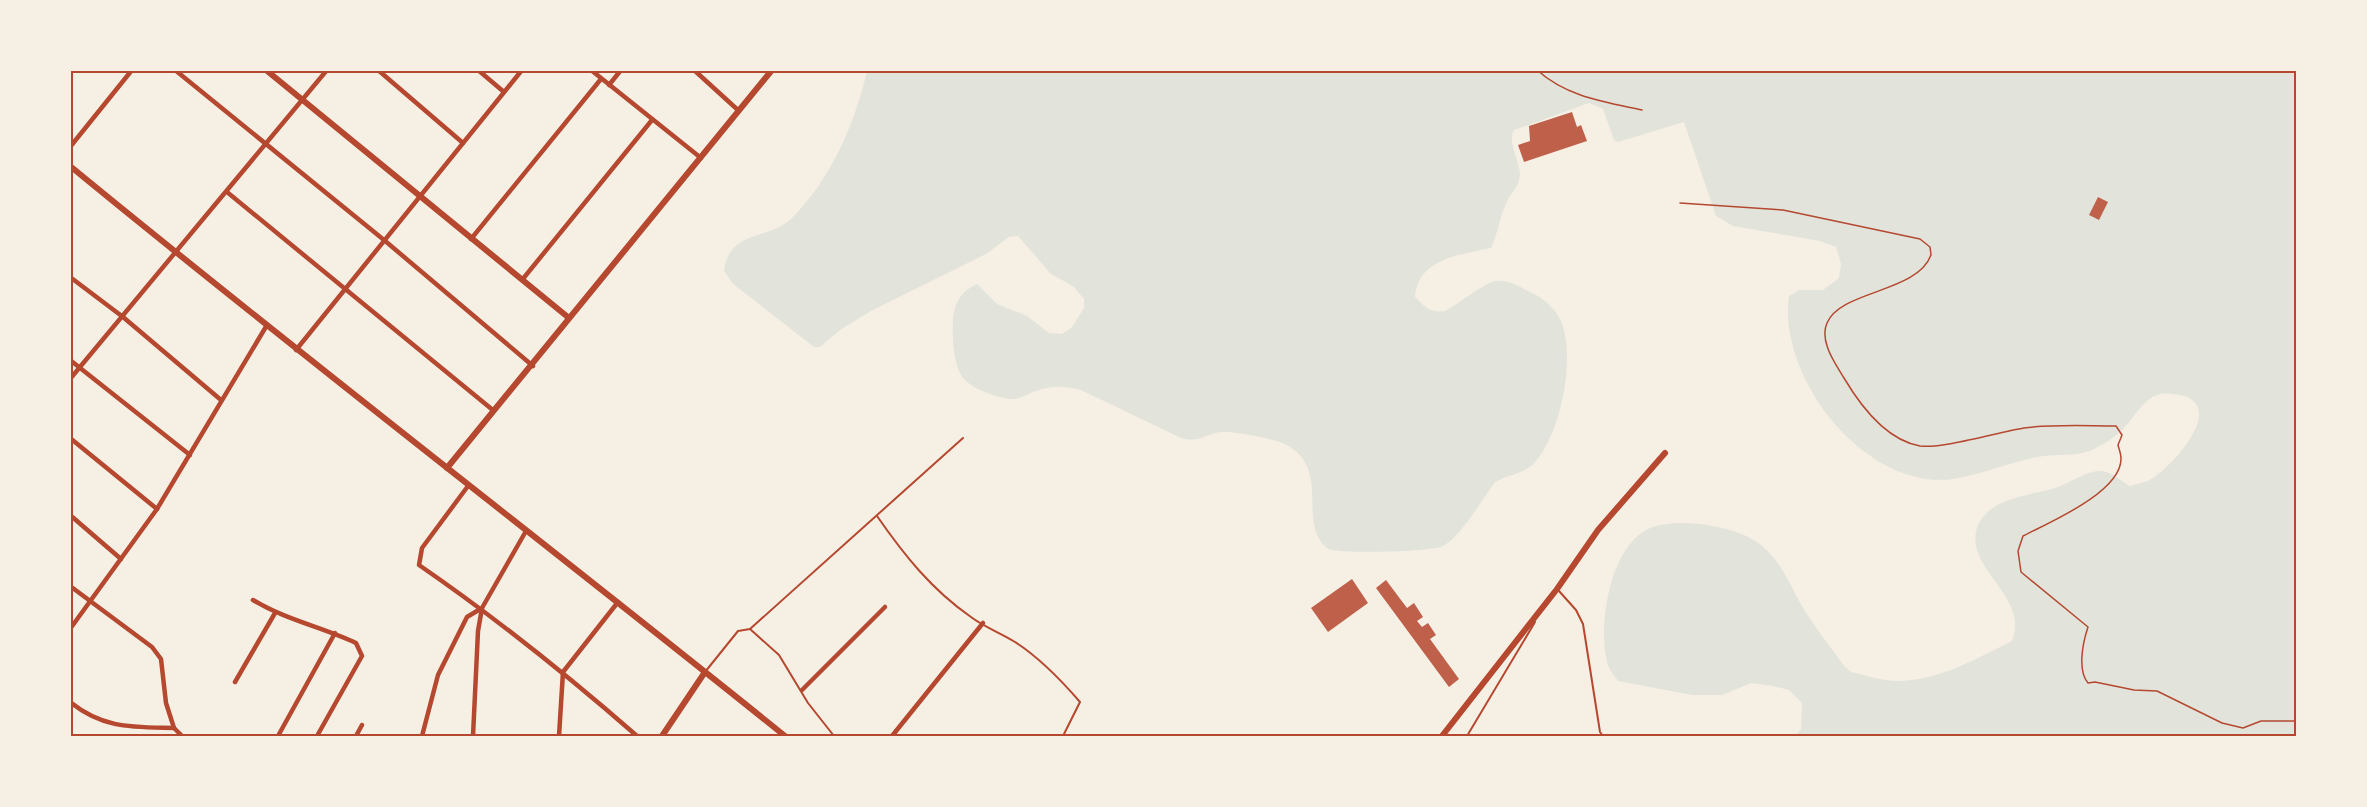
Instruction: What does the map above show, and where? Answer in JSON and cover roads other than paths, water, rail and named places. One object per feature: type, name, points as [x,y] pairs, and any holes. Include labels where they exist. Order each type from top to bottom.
[{"type":"street","points":[[70,147],[132,70]]},
{"type":"street","points":[[175,70],[265,146],[384,240],[532,366]]},
{"type":"street","points":[[266,70],[569,318]]},
{"type":"street","points":[[70,379],[177,254],[327,70]]},
{"type":"street","points":[[378,70],[463,143]]},
{"type":"street","points":[[478,70],[504,92]]},
{"type":"street","points":[[296,350],[522,70]]},
{"type":"street","points":[[591,70],[701,158]]},
{"type":"street","points":[[609,85],[621,70]]},
{"type":"street","points":[[694,70],[739,111]]},
{"type":"street","points":[[447,468],[772,70]]},
{"type":"street","points":[[471,238],[601,79]]},
{"type":"street","points":[[522,280],[652,120]]},
{"type":"street","points":[[70,166],[296,350],[785,736]]},
{"type":"street","points":[[227,192],[494,411]]},
{"type":"street","points":[[70,277],[123,317],[221,400]]},
{"type":"street","points":[[70,629],[157,510],[267,326]]},
{"type":"street","points":[[70,360],[190,455]]},
{"type":"street","points":[[70,438],[157,510]]},
{"type":"street","points":[[1442,736],[1551,597],[1598,530],[1665,453]]},
{"type":"street","points":[[468,486],[422,548],[420,565],[482,608],[563,672],[637,736]]},
{"type":"street","points":[[70,515],[121,559]]},
{"type":"street","points":[[473,736],[478,631],[482,608],[526,531]]},
{"type":"street","points":[[70,586],[152,647],[161,659],[166,703],[174,728],[182,736]]},
{"type":"street","points":[[253,600],[275,613],[335,633],[356,643],[362,656],[317,736]]},
{"type":"street","points":[[559,736],[563,672],[618,602]]},
{"type":"street","points":[[802,690],[885,607]]},
{"type":"street","points":[[422,736],[438,675],[467,617],[482,608]]},
{"type":"street","points":[[235,681],[275,613]]},
{"type":"street","points":[[892,736],[983,623]]},
{"type":"street","points":[[278,736],[335,633]]},
{"type":"street","points":[[662,736],[705,672]]},
{"type":"street","points":[[70,702],[87,715],[105,723],[134,727],[174,728]]},
{"type":"street","points":[[356,736],[362,725]]},
{"type":"lane","points":[[705,672],[738,631],[750,629],[963,438]]},
{"type":"lane","points":[[877,516],[904,556],[937,590],[973,619],[1027,651],[1062,680],[1080,702],[1063,736]]},
{"type":"lane","points":[[1557,589],[1576,610],[1583,624],[1600,732],[1603,736]]},
{"type":"lane","points":[[1467,736],[1492,690],[1551,597]]},
{"type":"lane","points":[[750,629],[779,655],[808,703],[834,736]]}]
